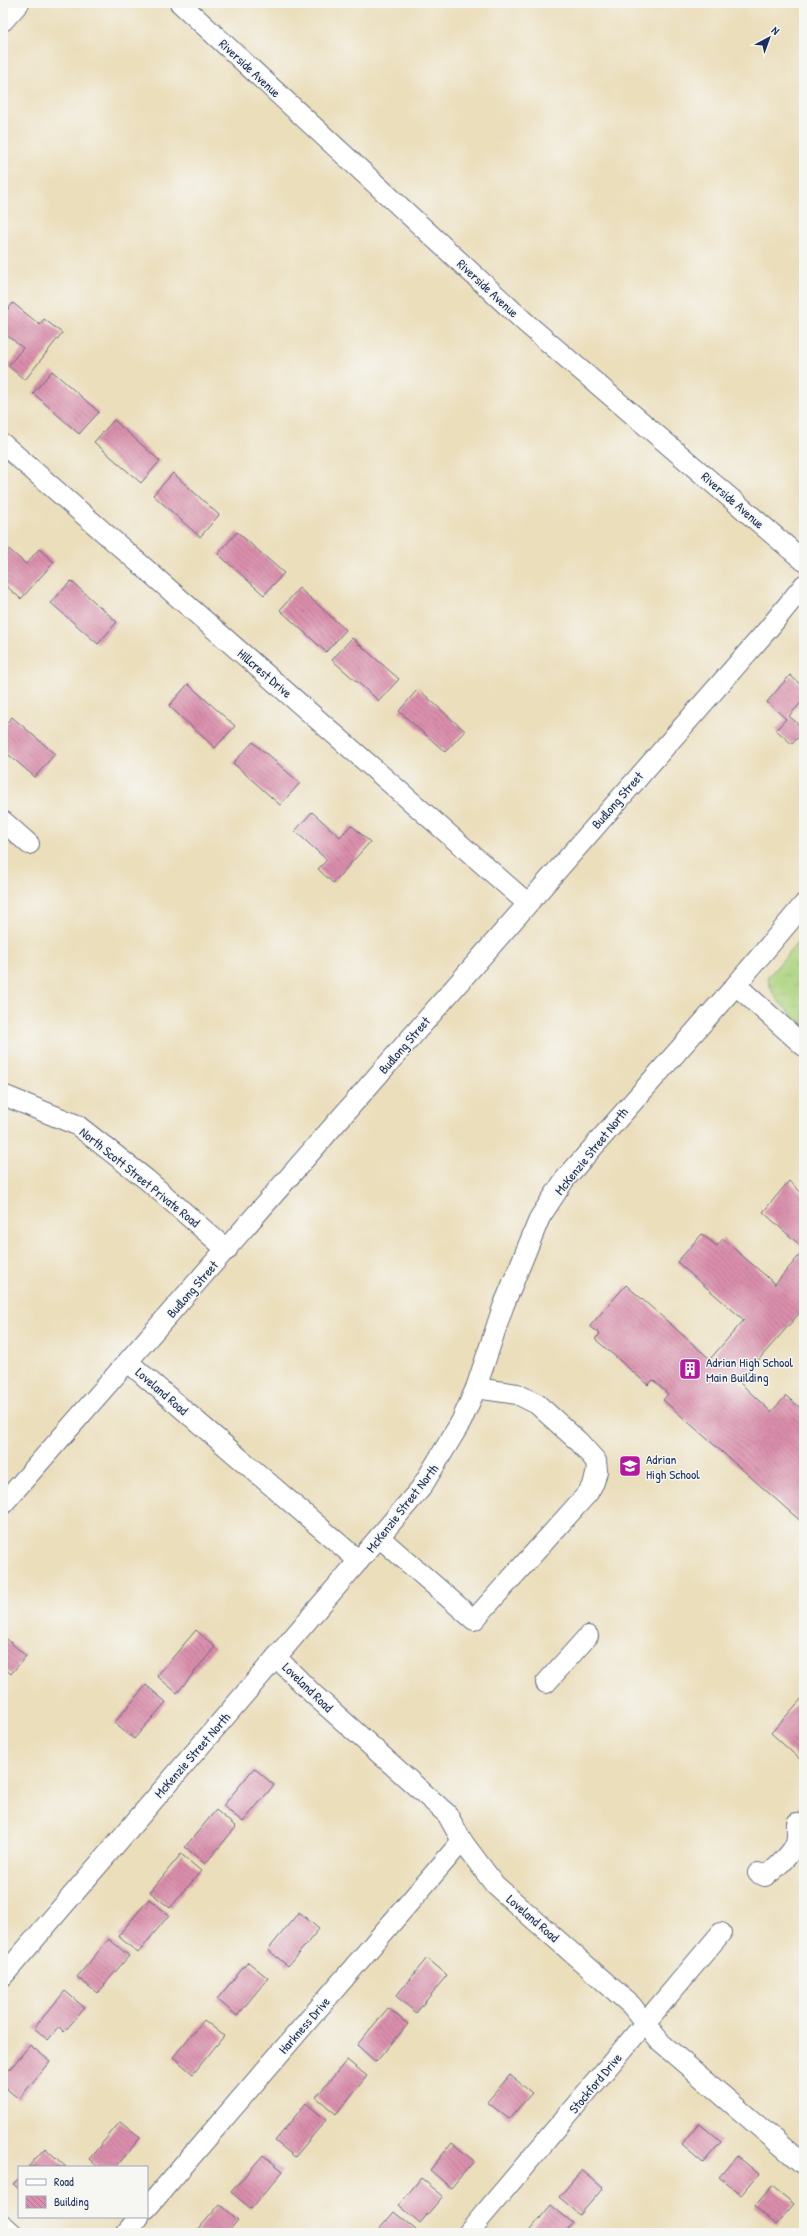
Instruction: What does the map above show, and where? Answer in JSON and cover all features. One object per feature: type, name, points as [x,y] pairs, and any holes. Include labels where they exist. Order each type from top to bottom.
[{"type":"street","points":[[3,21],[20,3]]},
{"type":"street","name":"Riverside Avenue","points":[[181,4],[527,324],[804,561]]},
{"type":"street","name":"Hillcrest Drive","points":[[3,444],[526,902]]},
{"type":"street","name":"Budlong Street","points":[[3,1504],[226,1250],[526,902],[769,628],[804,585]]},
{"type":"street","points":[[3,821],[29,844]]},
{"type":"street","name":"McKenzie Street North","points":[[3,1976],[421,1488],[440,1459],[461,1422],[476,1388],[504,1307],[540,1217],[565,1178],[597,1140],[736,985],[804,904]]},
{"type":"street","points":[[736,985],[804,1046]]},
{"type":"street","name":"North Scott Street Private Road","points":[[3,1095],[77,1125],[146,1179],[226,1250]]},
{"type":"street","name":"Loveland Road","points":[[128,1362],[359,1561]]},
{"type":"street","points":[[379,1537],[474,1620],[588,1493],[594,1482],[597,1471],[596,1461],[580,1442],[537,1404],[517,1394],[476,1388]]},
{"type":"street","points":[[546,1683],[588,1636]]},
{"type":"street","name":"Loveland Road","points":[[276,1657],[313,1694],[447,1814],[462,1841],[495,1885],[631,2005],[661,2043],[804,2165]]},
{"type":"street","points":[[758,1872],[765,1876],[771,1873],[795,1846],[797,1838],[797,1823]]},
{"type":"street","name":"Harkness Drive","points":[[148,2207],[462,1841]]},
{"type":"street","name":"Stockford Drive","points":[[468,2233],[721,1933]]},
{"type":"street","points":[[126,2233],[138,2218]]},
{"type":"street","points":[[3,2225],[12,2233]]},
{"type":"green space","points":[[804,935],[804,1025],[776,998],[772,992],[768,977]]},
{"type":"building","points":[[13,303],[40,325],[44,319],[62,333],[25,380],[8,366],[23,348],[3,332],[3,315]]},
{"type":"building","points":[[52,371],[99,412],[79,434],[33,393]]},
{"type":"building","points":[[114,420],[160,461],[141,483],[94,442]]},
{"type":"building","points":[[173,473],[219,515],[200,537],[153,495]]},
{"type":"building","points":[[237,532],[284,573],[264,595],[218,554]]},
{"type":"building","points":[[3,544],[26,564],[39,549],[54,562],[21,599],[3,583]]},
{"type":"building","points":[[71,581],[117,622],[98,644],[51,603]]},
{"type":"building","points":[[299,588],[346,630],[326,652],[280,610]]},
{"type":"building","points":[[352,638],[399,679],[379,701],[332,660]]},
{"type":"building","points":[[790,675],[804,688],[804,699],[789,716],[804,729],[804,731],[792,744],[776,730],[786,719],[767,702]]},
{"type":"building","points":[[188,684],[235,726],[215,748],[169,706]]},
{"type":"building","points":[[418,689],[465,731],[445,752],[399,711]]},
{"type":"building","points":[[12,717],[55,754],[35,777],[3,750],[3,727]]},
{"type":"building","points":[[253,742],[300,783],[280,805],[233,763]]},
{"type":"building","points":[[312,812],[340,837],[351,825],[370,842],[333,883],[318,869],[327,860],[295,831]]},
{"type":"building","points":[[789,1181],[804,1195],[804,1249],[763,1212]]},
{"type":"building","name":"Adrian High School Main Building","points":[[702,1234],[717,1246],[723,1239],[775,1284],[804,1250],[804,1308],[739,1382],[771,1412],[786,1396],[804,1411],[804,1524],[663,1400],[668,1394],[653,1380],[648,1385],[595,1339],[600,1334],[590,1326],[626,1285],[710,1359],[744,1320],[677,1262]]},
{"type":"building","points":[[196,1630],[215,1647],[177,1693],[157,1676]]},
{"type":"building","points":[[3,1636],[26,1656],[11,1674],[3,1667]]},
{"type":"building","points":[[146,1685],[166,1702],[134,1739],[114,1723]]},
{"type":"building","points":[[804,1696],[804,1763],[771,1733]]},
{"type":"building","points":[[254,1768],[274,1785],[243,1822],[223,1806]]},
{"type":"building","points":[[216,1810],[236,1827],[205,1864],[185,1847]]},
{"type":"building","points":[[181,1854],[201,1871],[170,1908],[150,1892]]},
{"type":"building","points":[[149,1899],[169,1915],[138,1953],[118,1936]]},
{"type":"building","points":[[299,1912],[319,1929],[288,1966],[268,1950]]},
{"type":"building","points":[[109,1939],[129,1956],[97,1993],[77,1977]]},
{"type":"building","points":[[427,1958],[447,1975],[416,2013],[396,1996]]},
{"type":"building","points":[[248,1962],[268,1978],[237,2016],[217,1999]]},
{"type":"building","points":[[65,1991],[85,2008],[64,2032],[59,2027],[48,2040],[34,2028]]},
{"type":"building","points":[[388,2008],[408,2024],[376,2062],[357,2045]]},
{"type":"building","points":[[204,2020],[224,2036],[193,2074],[173,2057]]},
{"type":"building","points":[[30,2045],[50,2061],[19,2099],[3,2086],[3,2077]]},
{"type":"building","points":[[347,2060],[367,2076],[336,2114],[316,2097]]},
{"type":"building","points":[[510,2075],[532,2093],[509,2119],[487,2102]]},
{"type":"building","points":[[306,2103],[326,2120],[295,2157],[275,2141]]},
{"type":"building","points":[[120,2122],[140,2138],[117,2166],[97,2166],[89,2159]]},
{"type":"building","points":[[699,2123],[721,2142],[703,2163],[682,2145]]},
{"type":"building","points":[[452,2143],[474,2161],[451,2188],[430,2170]]},
{"type":"building","points":[[45,2148],[65,2166],[29,2166]]},
{"type":"building","points":[[263,2155],[283,2171],[251,2209],[231,2192]]},
{"type":"building","points":[[737,2156],[759,2174],[741,2195],[719,2177]]},
{"type":"building","points":[[582,2170],[603,2188],[580,2215],[559,2197]]},
{"type":"building","points":[[421,2178],[443,2196],[420,2223],[399,2205]]},
{"type":"building","points":[[18,2179],[18,2188],[13,2184]]},
{"type":"building","points":[[772,2186],[794,2204],[776,2225],[754,2207]]},
{"type":"building","points":[[220,2204],[238,2220],[227,2233],[195,2233]]},
{"type":"building","points":[[551,2205],[573,2223],[564,2233],[533,2233],[530,2230]]},
{"type":"building","points":[[394,2212],[416,2230],[413,2233],[376,2233]]},
{"type":"place","name":"Adrian High School Main Building","points":[[690,1369]]},
{"type":"place","name":"Adrian High School","points":[[630,1466]]}]
